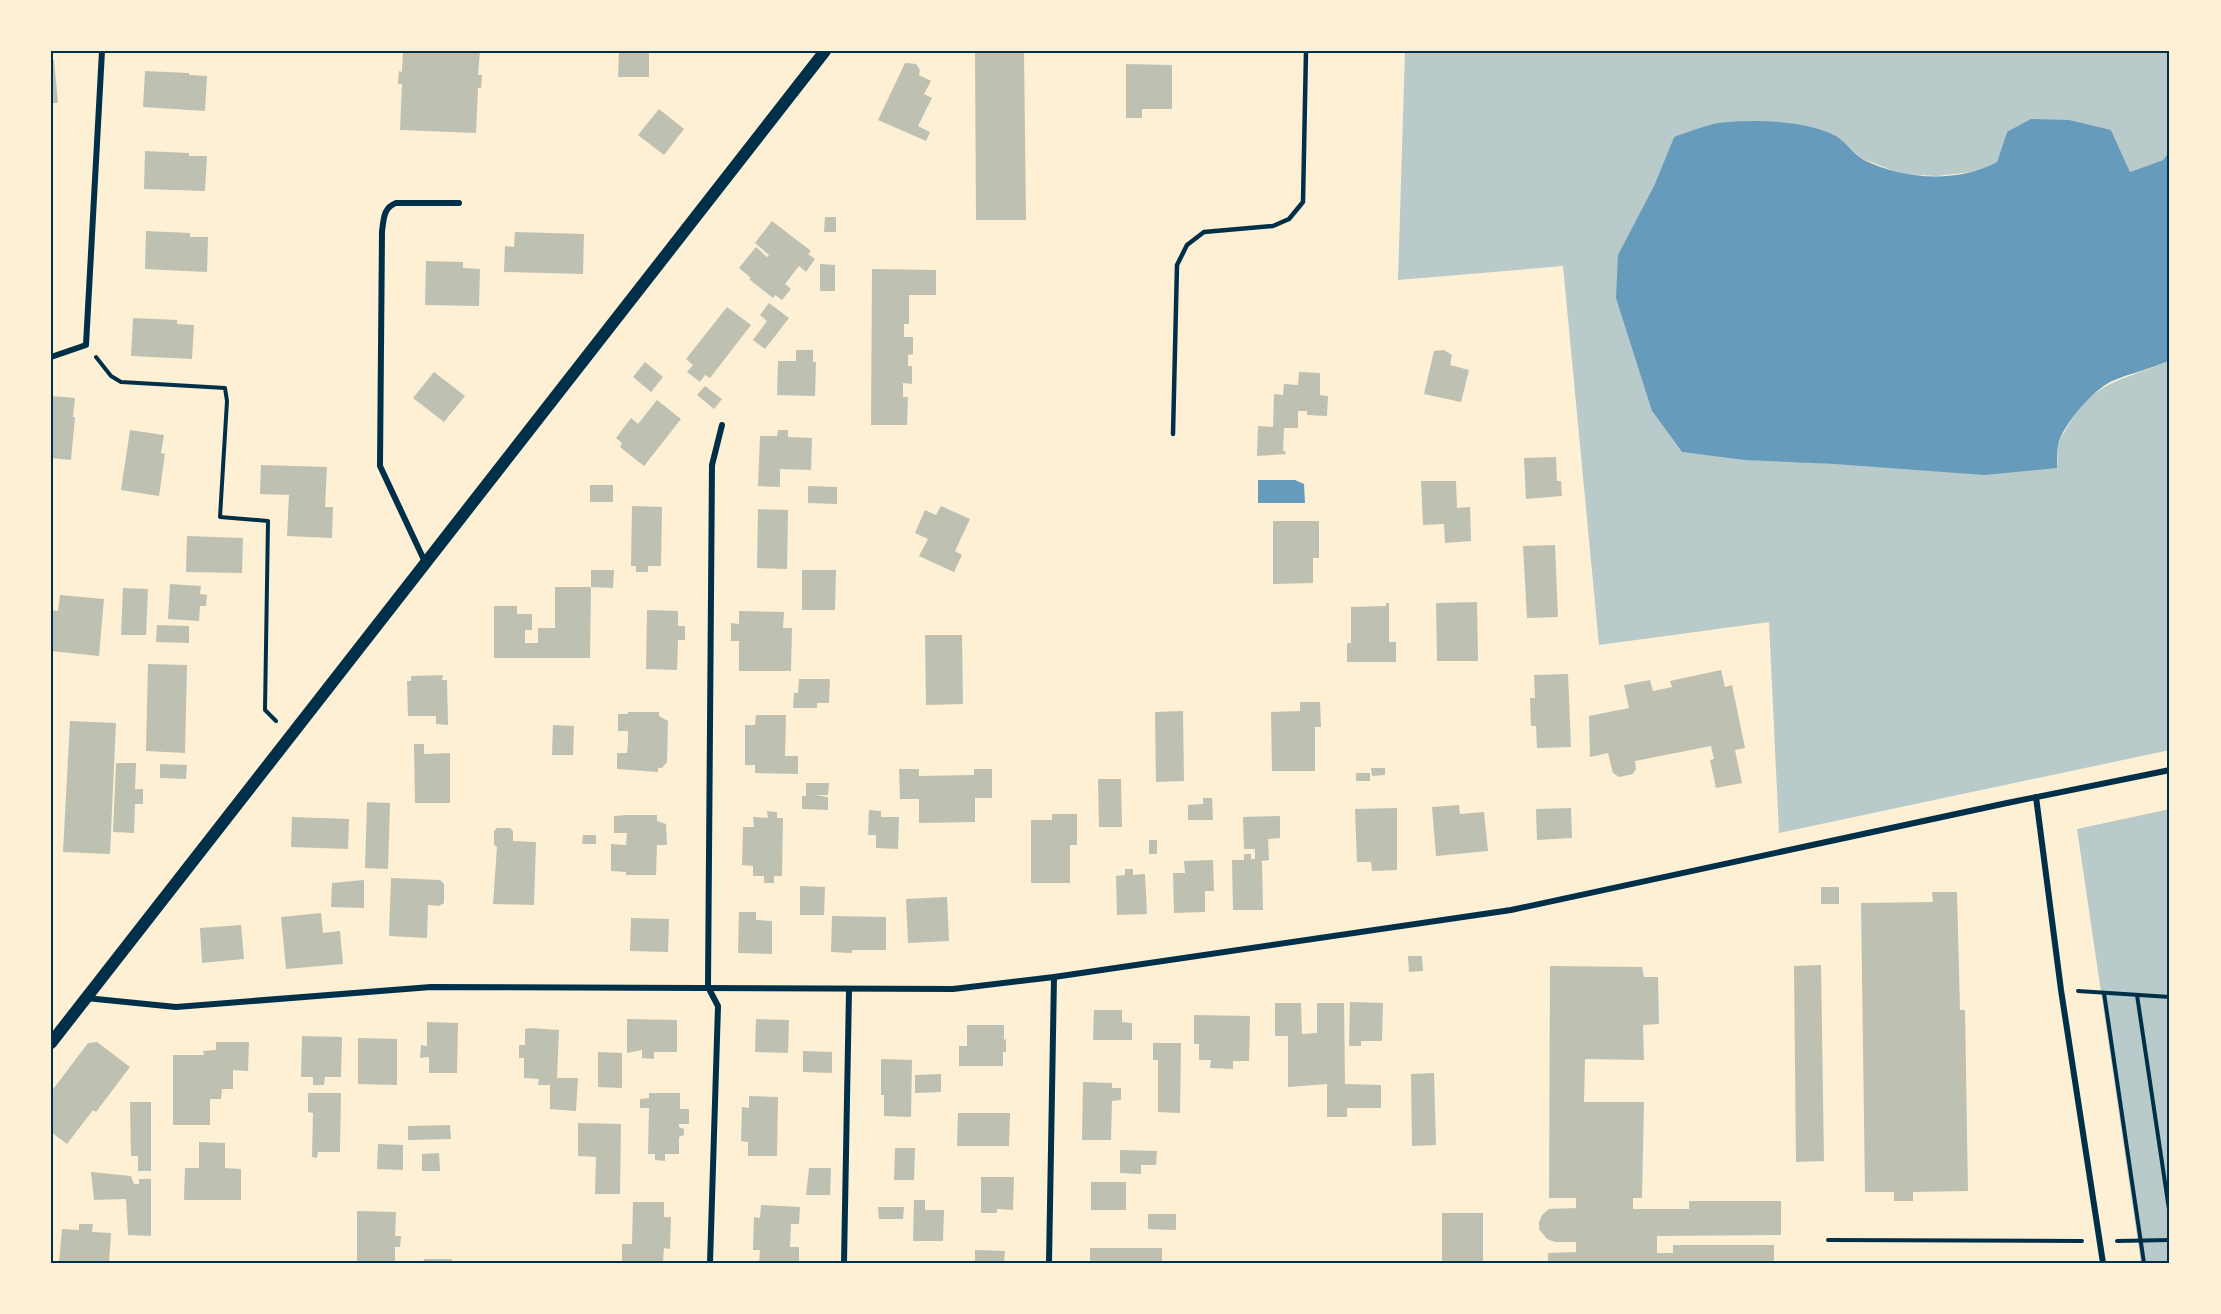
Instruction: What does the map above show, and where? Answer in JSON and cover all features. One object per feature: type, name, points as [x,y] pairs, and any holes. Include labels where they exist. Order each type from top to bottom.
[{"type":"main road","points":[[51,1043],[825,51]]},
{"type":"street","points":[[51,357],[86,345],[102,51]]},
{"type":"street","points":[[425,562],[380,466],[382,231],[384,213],[389,206],[396,203],[459,203]]},
{"type":"street","points":[[710,1263],[718,1006],[708,987],[712,465],[722,425]]},
{"type":"street","points":[[85,998],[176,1007],[431,987],[953,989],[1054,977],[1511,910],[2170,770]]},
{"type":"street","points":[[2037,797],[2061,990],[2103,1263]]},
{"type":"street","points":[[1049,1263],[1054,977]]},
{"type":"street","points":[[844,1263],[849,990]]},
{"type":"lane","points":[[1173,434],[1177,265],[1187,245],[1204,232],[1273,226],[1289,219],[1303,202],[1306,51]]},
{"type":"path","points":[[86,345],[111,376],[121,382],[225,388],[227,401],[220,517],[268,521],[265,710],[290,735]]},
{"type":"path","points":[[2061,990],[2170,997]]},
{"type":"path","points":[[2104,993],[2144,1263]]},
{"type":"path","points":[[2137,995],[2170,1216]]},
{"type":"path","points":[[1828,1240],[2170,1240]]},
{"type":"shaded area","points":[[1405,51],[2170,51],[2170,151],[2163,160],[2130,172],[2111,130],[2007,132],[1997,162],[1980,171],[1937,176],[1902,174],[1863,159],[1833,134],[1674,137],[1654,186],[1652,411],[1682,452],[1775,461],[2057,468],[2060,440],[2079,409],[2089,398],[2113,383],[2170,360],[2170,750],[1779,833],[1769,622],[1599,645],[1563,266],[1398,280]]},
{"type":"shaded area","points":[[2170,809],[2170,1263],[2141,1263],[2077,829]]},
{"type":"water","points":[[2031,119],[2069,120],[2111,130],[2130,172],[2163,160],[2170,151],[2170,360],[2112,381],[2096,392],[2066,427],[2058,445],[2057,468],[1984,475],[1745,460],[1682,452],[1652,411],[1616,298],[1618,255],[1654,186],[1674,137],[1718,123],[1761,121],[1791,123],[1832,134],[1864,160],[1880,167],[1913,175],[1948,176],[1982,169],[1997,162],[2007,132]]},
{"type":"water","points":[[1258,480],[1295,480],[1304,484],[1305,503],[1258,503]]},
{"type":"building","points":[[403,51],[480,51],[478,75],[482,75],[481,88],[478,88],[476,133],[400,130],[402,84],[398,84],[399,71],[402,72]]},
{"type":"building","points":[[619,51],[649,51],[649,77],[618,77]]},
{"type":"building","points":[[975,51],[1024,51],[1026,220],[976,220]]},
{"type":"building","points":[[51,60],[54,60],[58,103],[51,103]]},
{"type":"building","points":[[905,63],[916,64],[920,70],[919,75],[931,81],[924,94],[932,98],[918,126],[930,132],[926,141],[878,120]]},
{"type":"building","points":[[1126,64],[1172,65],[1172,109],[1142,109],[1142,118],[1126,118]]},
{"type":"building","points":[[145,71],[207,76],[205,111],[143,107]]},
{"type":"building","points":[[659,109],[684,129],[664,155],[638,135]]},
{"type":"building","points":[[145,151],[207,156],[205,191],[144,189]]},
{"type":"building","points":[[825,217],[836,217],[836,232],[824,232]]},
{"type":"building","points":[[772,221],[811,251],[808,254],[815,259],[806,272],[799,266],[785,284],[791,289],[782,300],[775,295],[773,298],[739,268],[756,247],[767,257],[769,255],[755,243]]},
{"type":"building","points":[[146,231],[190,233],[190,237],[208,237],[207,272],[145,269]]},
{"type":"building","points":[[515,232],[584,234],[583,274],[504,272],[505,246],[514,247]]},
{"type":"building","points":[[426,261],[463,262],[463,268],[480,269],[479,306],[425,305]]},
{"type":"building","points":[[820,264],[835,265],[835,291],[820,291]]},
{"type":"building","points":[[872,269],[936,270],[936,295],[909,295],[909,324],[904,324],[904,337],[913,337],[913,354],[908,355],[908,366],[912,366],[912,384],[903,383],[903,397],[908,397],[907,425],[871,425]]},
{"type":"building","points":[[769,303],[789,318],[765,349],[753,340],[767,321],[760,315]]},
{"type":"building","points":[[727,307],[751,325],[710,378],[705,375],[700,382],[687,372],[693,365],[686,359]]},
{"type":"building","points":[[133,318],[177,320],[177,324],[194,325],[192,359],[131,356]]},
{"type":"building","points":[[796,350],[813,350],[813,362],[816,362],[815,396],[777,395],[778,361],[796,361]]},
{"type":"building","points":[[1444,350],[1452,355],[1450,365],[1469,370],[1461,402],[1424,394],[1434,351]]},
{"type":"building","points":[[645,362],[663,377],[651,392],[633,377]]},
{"type":"building","points":[[434,372],[465,396],[444,422],[413,398]]},
{"type":"building","points":[[1299,372],[1320,373],[1320,395],[1328,396],[1327,416],[1307,415],[1307,411],[1298,411],[1298,428],[1284,428],[1283,451],[1286,454],[1257,456],[1258,426],[1273,427],[1274,394],[1283,395],[1284,384],[1298,385]]},
{"type":"building","points":[[705,386],[722,399],[714,409],[697,395]]},
{"type":"building","points":[[51,396],[75,398],[71,460],[51,458]]},
{"type":"building","points":[[657,400],[681,419],[644,466],[620,447],[622,443],[616,438],[631,418],[638,424]]},
{"type":"building","points":[[130,430],[164,435],[161,453],[165,454],[159,496],[121,490]]},
{"type":"building","points":[[778,430],[788,430],[788,437],[812,438],[811,470],[780,469],[780,487],[758,486],[760,436],[777,436]]},
{"type":"building","points":[[1556,457],[1557,481],[1561,481],[1562,496],[1526,499],[1524,458]]},
{"type":"building","points":[[261,465],[327,467],[325,507],[333,507],[332,538],[287,536],[289,495],[260,494]]},
{"type":"building","points":[[1421,481],[1456,481],[1457,508],[1470,507],[1471,541],[1445,543],[1444,524],[1423,525]]},
{"type":"building","points":[[590,485],[613,485],[613,502],[590,502]]},
{"type":"building","points":[[808,486],[837,487],[837,504],[808,503]]},
{"type":"building","points":[[632,506],[662,507],[661,566],[648,566],[648,572],[636,572],[636,566],[631,566]]},
{"type":"building","points":[[941,506],[970,519],[955,551],[962,555],[954,572],[919,556],[928,539],[915,533],[925,510],[936,515]]},
{"type":"building","points":[[758,509],[788,510],[787,569],[757,568]]},
{"type":"building","points":[[1273,521],[1319,521],[1319,558],[1313,558],[1313,583],[1273,584]]},
{"type":"building","points":[[187,536],[243,538],[242,573],[186,572]]},
{"type":"building","points":[[1555,545],[1558,617],[1527,618],[1523,546]]},
{"type":"building","points":[[591,570],[614,570],[613,588],[591,587]]},
{"type":"building","points":[[802,570],[836,570],[835,610],[802,610]]},
{"type":"building","points":[[170,584],[201,586],[200,594],[207,595],[206,606],[200,606],[199,621],[168,619]]},
{"type":"building","points":[[555,587],[591,587],[590,658],[494,658],[494,606],[517,606],[517,614],[532,614],[532,630],[525,630],[525,643],[538,643],[538,628],[555,628]]},
{"type":"building","points":[[123,588],[148,589],[146,635],[121,635]]},
{"type":"building","points":[[60,595],[104,599],[99,656],[51,651],[51,610],[58,611]]},
{"type":"building","points":[[1477,602],[1478,661],[1437,661],[1436,603]]},
{"type":"building","points":[[1386,603],[1389,603],[1389,642],[1396,642],[1396,662],[1347,662],[1347,643],[1351,643],[1351,607],[1386,606]]},
{"type":"building","points":[[647,610],[678,611],[678,626],[685,626],[685,640],[678,640],[677,670],[646,669]]},
{"type":"building","points":[[739,611],[784,612],[783,628],[792,628],[791,671],[739,671],[739,641],[731,641],[731,623],[739,624]]},
{"type":"building","points":[[157,625],[189,626],[189,643],[156,642]]},
{"type":"building","points":[[925,635],[962,635],[963,704],[926,705]]},
{"type":"building","points":[[148,664],[187,665],[185,753],[146,751]]},
{"type":"building","points":[[1721,670],[1725,687],[1732,685],[1745,748],[1735,750],[1742,783],[1716,788],[1710,760],[1714,759],[1711,746],[1635,761],[1636,769],[1633,774],[1619,777],[1613,773],[1608,753],[1590,757],[1589,716],[1629,708],[1624,685],[1650,680],[1653,691],[1672,687],[1670,681]]},
{"type":"building","points":[[1568,674],[1571,747],[1537,748],[1536,726],[1531,726],[1530,698],[1535,698],[1534,675]]},
{"type":"building","points":[[443,675],[442,680],[447,680],[448,725],[436,724],[436,716],[408,716],[407,681],[411,681],[411,676]]},
{"type":"building","points":[[799,679],[830,679],[829,703],[817,703],[817,708],[793,708],[794,693],[798,693]]},
{"type":"building","points":[[1300,702],[1320,702],[1321,727],[1315,727],[1315,771],[1272,771],[1271,712],[1300,711]]},
{"type":"building","points":[[1183,711],[1184,781],[1156,782],[1155,712]]},
{"type":"building","points":[[628,712],[659,712],[659,716],[668,721],[667,762],[662,768],[658,768],[658,772],[617,769],[617,753],[627,753],[628,742],[628,731],[618,731],[618,714],[628,714]]},
{"type":"building","points":[[756,715],[786,715],[785,756],[798,756],[798,774],[755,773],[755,765],[745,765],[745,725],[755,725]]},
{"type":"building","points":[[70,721],[116,723],[110,854],[63,852]]},
{"type":"building","points":[[553,725],[574,726],[573,755],[552,755]]},
{"type":"building","points":[[414,744],[424,744],[424,754],[450,753],[450,803],[415,803]]},
{"type":"building","points":[[116,763],[136,763],[135,789],[143,789],[143,804],[135,804],[134,833],[113,832]]},
{"type":"building","points":[[160,764],[187,765],[186,779],[160,778]]},
{"type":"building","points":[[1371,768],[1385,768],[1385,775],[1372,776]]},
{"type":"building","points":[[899,769],[919,769],[919,776],[974,775],[974,769],[992,769],[992,798],[975,798],[975,822],[919,823],[919,799],[900,799]]},
{"type":"building","points":[[1356,773],[1370,773],[1370,781],[1356,781]]},
{"type":"building","points":[[1098,779],[1121,779],[1122,827],[1099,827]]},
{"type":"building","points":[[806,783],[829,783],[828,795],[815,795],[828,797],[828,810],[802,809],[802,796],[806,796]]},
{"type":"building","points":[[1203,798],[1212,798],[1213,820],[1188,820],[1188,805],[1203,804]]},
{"type":"building","points":[[367,802],[390,803],[388,869],[365,868]]},
{"type":"building","points":[[1459,805],[1460,814],[1484,812],[1488,851],[1436,856],[1432,807]]},
{"type":"building","points":[[1397,808],[1397,870],[1372,871],[1371,862],[1357,862],[1355,809]]},
{"type":"building","points":[[1571,808],[1572,838],[1537,840],[1536,809]]},
{"type":"building","points":[[869,810],[881,811],[881,817],[899,817],[898,849],[876,848],[876,835],[868,835]]},
{"type":"building","points":[[767,811],[777,812],[777,818],[783,818],[782,876],[774,876],[774,883],[764,883],[764,876],[753,876],[753,866],[742,865],[743,827],[754,827],[753,817],[768,818]]},
{"type":"building","points":[[1052,814],[1077,814],[1077,845],[1070,845],[1070,883],[1031,883],[1031,820],[1052,820]]},
{"type":"building","points":[[657,815],[657,821],[666,824],[667,845],[657,845],[656,875],[626,875],[626,872],[611,871],[611,844],[626,845],[627,833],[614,833],[614,816]]},
{"type":"building","points":[[1280,816],[1280,838],[1268,839],[1269,860],[1262,861],[1263,910],[1233,910],[1232,860],[1244,860],[1244,854],[1251,854],[1251,859],[1255,859],[1255,849],[1244,849],[1243,817]]},
{"type":"building","points":[[292,817],[349,819],[348,849],[291,847]]},
{"type":"building","points":[[497,828],[510,828],[513,831],[513,841],[536,842],[534,905],[493,904],[497,847],[494,845],[494,831]]},
{"type":"building","points":[[583,835],[596,835],[596,844],[582,844]]},
{"type":"building","points":[[1149,840],[1157,840],[1157,854],[1149,854]]},
{"type":"building","points":[[1213,860],[1214,891],[1205,891],[1205,912],[1174,913],[1173,873],[1185,873],[1184,861]]},
{"type":"building","points":[[1125,869],[1133,869],[1133,875],[1145,874],[1147,914],[1117,915],[1116,876],[1125,875]]},
{"type":"building","points":[[391,878],[440,880],[444,884],[444,903],[439,906],[428,905],[427,938],[389,936]]},
{"type":"building","points":[[364,880],[364,908],[331,907],[332,883]]},
{"type":"building","points":[[800,886],[825,887],[824,915],[800,915]]},
{"type":"building","points":[[1821,887],[1839,887],[1839,904],[1821,904]]},
{"type":"building","points":[[1932,892],[1957,892],[1960,1010],[1965,1010],[1968,1191],[1913,1192],[1913,1201],[1894,1201],[1894,1192],[1865,1192],[1861,903],[1933,902]]},
{"type":"building","points":[[947,897],[949,941],[908,943],[906,899]]},
{"type":"building","points":[[739,912],[756,912],[756,920],[772,921],[772,954],[738,953]]},
{"type":"building","points":[[321,913],[323,933],[340,931],[343,964],[286,969],[281,917]]},
{"type":"building","points":[[832,916],[886,917],[886,950],[831,952]]},
{"type":"building","points":[[631,918],[669,919],[668,952],[630,951]]},
{"type":"building","points":[[241,925],[244,959],[202,963],[200,928]]},
{"type":"building","points":[[1408,956],[1422,956],[1423,971],[1409,972]]},
{"type":"building","points":[[1821,965],[1824,1161],[1796,1162],[1794,966]]},
{"type":"building","points":[[1550,966],[1642,967],[1644,977],[1658,977],[1659,1024],[1643,1025],[1644,1060],[1585,1059],[1584,1102],[1644,1102],[1642,1198],[1633,1198],[1633,1209],[1689,1209],[1689,1201],[1781,1201],[1781,1235],[1657,1236],[1657,1253],[1673,1253],[1673,1245],[1774,1245],[1774,1263],[1548,1263],[1548,1253],[1576,1252],[1576,1242],[1555,1242],[1547,1239],[1539,1229],[1542,1215],[1549,1209],[1576,1208],[1576,1198],[1549,1198]]},
{"type":"building","points":[[1350,1002],[1383,1003],[1382,1041],[1361,1041],[1361,1046],[1349,1046]]},
{"type":"building","points":[[1275,1003],[1301,1003],[1302,1034],[1317,1033],[1317,1003],[1344,1003],[1345,1084],[1381,1085],[1381,1108],[1347,1108],[1347,1117],[1327,1117],[1327,1084],[1288,1087],[1288,1036],[1275,1036]]},
{"type":"building","points":[[1094,1010],[1122,1010],[1122,1022],[1132,1023],[1132,1040],[1093,1040]]},
{"type":"building","points":[[1194,1015],[1250,1016],[1249,1061],[1233,1061],[1233,1069],[1210,1068],[1211,1060],[1199,1060],[1199,1044],[1194,1044]]},
{"type":"building","points":[[627,1019],[677,1020],[677,1052],[654,1052],[654,1059],[642,1058],[642,1050],[627,1053]]},
{"type":"building","points":[[756,1019],[789,1020],[788,1053],[755,1052]]},
{"type":"building","points":[[427,1022],[458,1023],[457,1073],[429,1073],[429,1057],[420,1058],[421,1045],[427,1046]]},
{"type":"building","points":[[967,1025],[1004,1025],[1006,1052],[1003,1052],[1003,1066],[959,1066],[959,1046],[967,1046]]},
{"type":"building","points":[[525,1029],[559,1030],[557,1078],[578,1078],[576,1111],[550,1109],[550,1085],[538,1085],[539,1079],[524,1078],[524,1058],[519,1058],[519,1045],[525,1045]]},
{"type":"building","points":[[302,1036],[342,1037],[341,1077],[325,1077],[324,1085],[313,1085],[313,1077],[301,1077]]},
{"type":"building","points":[[358,1038],[397,1039],[397,1085],[358,1084]]},
{"type":"building","points":[[97,1042],[130,1067],[96,1112],[93,1110],[67,1144],[51,1132],[51,1092],[88,1043]]},
{"type":"building","points":[[216,1042],[249,1042],[248,1071],[233,1070],[233,1089],[222,1089],[221,1099],[210,1099],[210,1125],[173,1125],[173,1055],[204,1055],[203,1051],[216,1050]]},
{"type":"building","points":[[1153,1043],[1181,1043],[1180,1113],[1158,1112],[1158,1060],[1153,1060]]},
{"type":"building","points":[[803,1051],[832,1052],[832,1073],[803,1072]]},
{"type":"building","points":[[598,1052],[622,1053],[622,1088],[598,1087]]},
{"type":"building","points":[[881,1059],[912,1060],[911,1117],[884,1116],[884,1095],[881,1095]]},
{"type":"building","points":[[1434,1073],[1436,1145],[1412,1146],[1411,1074]]},
{"type":"building","points":[[941,1074],[941,1092],[915,1093],[915,1075]]},
{"type":"building","points":[[1083,1082],[1112,1083],[1112,1088],[1121,1088],[1121,1100],[1112,1101],[1111,1140],[1082,1140]]},
{"type":"building","points":[[308,1093],[341,1093],[340,1152],[318,1152],[317,1158],[312,1157],[313,1113],[308,1112]]},
{"type":"building","points":[[649,1093],[680,1093],[680,1109],[689,1109],[689,1124],[679,1124],[679,1127],[684,1129],[684,1135],[679,1137],[679,1154],[665,1154],[665,1161],[655,1160],[655,1154],[648,1154],[649,1108],[640,1108],[640,1099],[649,1098]]},
{"type":"building","points":[[749,1096],[778,1097],[777,1156],[748,1156],[748,1142],[741,1141],[742,1107],[749,1108]]},
{"type":"building","points":[[130,1102],[151,1102],[151,1171],[138,1171],[138,1156],[131,1156]]},
{"type":"building","points":[[958,1113],[1010,1113],[1009,1146],[957,1146]]},
{"type":"building","points":[[578,1123],[621,1124],[620,1194],[595,1194],[596,1157],[578,1156]]},
{"type":"building","points":[[450,1125],[451,1139],[408,1140],[408,1126]]},
{"type":"building","points":[[199,1142],[225,1143],[225,1168],[241,1169],[241,1200],[184,1200],[185,1168],[199,1168]]},
{"type":"building","points":[[378,1144],[403,1145],[403,1170],[377,1169]]},
{"type":"building","points":[[895,1148],[915,1148],[914,1180],[894,1180]]},
{"type":"building","points":[[1120,1150],[1157,1151],[1156,1165],[1141,1165],[1141,1174],[1120,1173]]},
{"type":"building","points":[[439,1153],[440,1171],[422,1171],[422,1154]]},
{"type":"building","points":[[809,1168],[831,1168],[830,1195],[806,1195]]},
{"type":"building","points":[[91,1172],[131,1176],[134,1184],[139,1184],[139,1179],[151,1179],[151,1236],[128,1235],[126,1199],[94,1200]]},
{"type":"building","points":[[981,1177],[1014,1177],[1013,1210],[997,1209],[997,1213],[981,1213]]},
{"type":"building","points":[[1091,1182],[1126,1182],[1126,1210],[1091,1210]]},
{"type":"building","points":[[914,1200],[925,1200],[925,1210],[944,1210],[943,1241],[913,1241]]},
{"type":"building","points":[[633,1202],[664,1202],[664,1217],[671,1217],[670,1249],[664,1248],[663,1263],[622,1262],[622,1244],[632,1244]]},
{"type":"building","points":[[761,1205],[800,1207],[799,1224],[791,1224],[790,1247],[799,1247],[799,1263],[759,1263],[760,1250],[753,1250],[754,1217],[760,1218]]},
{"type":"building","points":[[878,1207],[904,1207],[903,1219],[879,1219]]},
{"type":"building","points":[[357,1211],[396,1212],[395,1236],[401,1236],[400,1247],[395,1247],[395,1263],[357,1263]]},
{"type":"building","points":[[1442,1213],[1483,1213],[1483,1263],[1442,1263]]},
{"type":"building","points":[[1148,1214],[1176,1214],[1176,1230],[1148,1229]]},
{"type":"building","points":[[79,1224],[93,1224],[92,1232],[111,1233],[109,1263],[59,1263],[62,1229],[79,1230]]},
{"type":"building","points":[[1090,1248],[1162,1248],[1162,1263],[1090,1263]]},
{"type":"building","points":[[975,1250],[1005,1251],[1004,1263],[975,1263]]},
{"type":"building","points":[[424,1259],[452,1259],[452,1263],[423,1263]]}]
